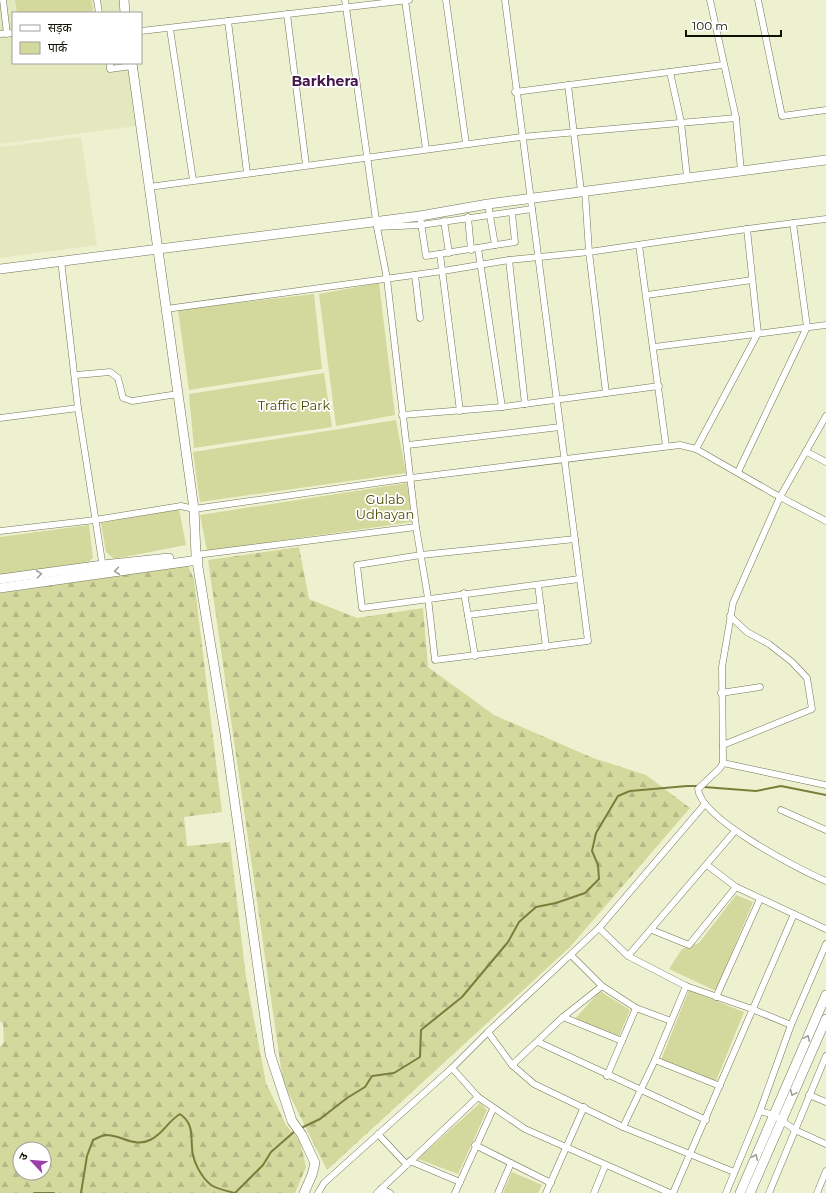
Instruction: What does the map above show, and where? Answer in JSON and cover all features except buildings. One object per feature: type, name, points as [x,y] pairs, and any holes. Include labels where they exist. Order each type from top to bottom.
[{"type":"main road","points":[[124,0],[125,12]]},
{"type":"main road","points":[[132,64],[194,509],[197,558],[227,748],[270,1054],[292,1121],[302,1135],[315,1163],[312,1175],[304,1193]]},
{"type":"main road","points":[[0,269],[61,260],[421,220],[488,204],[826,160]]},
{"type":"main road","points":[[0,579],[197,558]]},
{"type":"main road","points":[[0,588],[103,569]]},
{"type":"main road","points":[[740,1193],[826,995]]},
{"type":"main road","points":[[750,1193],[826,1019]]},
{"type":"street","points":[[4,0],[7,34]]},
{"type":"street","points":[[97,0],[99,12]]},
{"type":"street","points":[[405,0],[426,149]]},
{"type":"street","points":[[142,31],[170,29],[287,14],[346,3],[409,0]]},
{"type":"street","points":[[446,0],[466,144]]},
{"type":"street","points":[[346,3],[377,224],[387,279],[402,415],[408,445],[410,478],[416,527],[428,598],[435,660],[588,641],[563,459],[539,256],[521,137],[504,0]]},
{"type":"street","points":[[710,0],[723,65],[736,118],[741,170]]},
{"type":"street","points":[[758,0],[782,116],[826,110]]},
{"type":"street","points":[[287,14],[306,165]]},
{"type":"street","points":[[228,21],[247,172]]},
{"type":"street","points":[[170,29],[193,180]]},
{"type":"street","points":[[110,64],[110,69],[132,64]]},
{"type":"street","points":[[515,92],[723,65]]},
{"type":"street","points":[[670,72],[681,122],[687,177]]},
{"type":"street","points":[[568,85],[583,191],[606,393]]},
{"type":"street","points":[[149,187],[247,172],[521,137],[736,118]]},
{"type":"street","points":[[488,204],[495,245]]},
{"type":"street","points":[[512,213],[515,242],[426,256],[421,220],[444,221],[490,214],[532,210]]},
{"type":"street","points":[[468,217],[471,250]]},
{"type":"street","points":[[166,309],[481,266],[509,260],[589,252],[826,219]]},
{"type":"street","points":[[444,221],[449,253]]},
{"type":"street","points":[[738,472],[807,327],[793,223]]},
{"type":"street","points":[[696,449],[758,333],[746,229]]},
{"type":"street","points":[[639,245],[654,346],[666,446]]},
{"type":"street","points":[[478,248],[502,407]]},
{"type":"street","points":[[440,254],[460,411]]},
{"type":"street","points":[[61,260],[76,375],[78,408],[103,569]]},
{"type":"street","points":[[509,260],[525,404]]},
{"type":"street","points":[[415,275],[420,318]]},
{"type":"street","points":[[647,295],[752,280]]},
{"type":"street","points":[[654,346],[826,324]]},
{"type":"street","points":[[76,375],[110,372],[118,378],[123,398],[132,400],[178,394]]},
{"type":"street","points":[[402,415],[502,407],[659,386]]},
{"type":"street","points":[[0,418],[78,408]]},
{"type":"street","points":[[826,416],[780,497],[733,603],[722,667],[722,765],[698,789],[699,797],[705,804],[735,831],[800,870],[826,881]]},
{"type":"street","points":[[408,445],[560,427]]},
{"type":"street","points":[[0,531],[95,520],[181,506],[194,509],[410,478],[680,445],[696,449],[780,497],[826,520]]},
{"type":"street","points":[[806,452],[826,462]]},
{"type":"street","points":[[197,558],[416,527]]},
{"type":"street","points":[[574,539],[421,555],[357,565],[362,608],[464,593],[579,579]]},
{"type":"street","points":[[538,585],[546,647]]},
{"type":"street","points":[[464,593],[475,656]]},
{"type":"street","points":[[468,615],[541,606]]},
{"type":"street","points":[[723,744],[812,709],[807,678],[769,644],[747,632],[730,616]]},
{"type":"street","points":[[721,693],[760,687]]},
{"type":"street","points":[[722,765],[826,785]]},
{"type":"street","points":[[318,1193],[324,1183],[452,1068],[488,1032],[599,928],[705,804]]},
{"type":"street","points":[[781,810],[826,830]]},
{"type":"street","points":[[628,956],[652,930],[735,831]]},
{"type":"street","points":[[706,865],[736,887],[826,929]]},
{"type":"street","points":[[652,930],[689,945],[736,887]]},
{"type":"street","points":[[716,997],[760,899]]},
{"type":"street","points":[[674,1193],[794,914]]},
{"type":"street","points":[[599,928],[628,956],[686,986],[752,1009],[791,1025]]},
{"type":"street","points":[[726,1193],[760,1111],[791,1025],[826,944]]},
{"type":"street","points":[[571,955],[602,986],[636,1008],[671,1021]]},
{"type":"street","points":[[512,1065],[563,1017],[602,986]]},
{"type":"street","points":[[623,1126],[655,1060],[686,986]]},
{"type":"street","points":[[607,1076],[636,1008]]},
{"type":"street","points":[[563,1017],[622,1041]]},
{"type":"street","points":[[488,1032],[512,1065],[534,1084],[623,1126],[734,1172]]},
{"type":"street","points":[[538,1042],[607,1076],[706,1120]]},
{"type":"street","points":[[769,1193],[826,1056]]},
{"type":"street","points":[[655,1060],[720,1086]]},
{"type":"street","points":[[452,1068],[478,1097],[493,1109],[525,1129],[605,1166],[670,1193]]},
{"type":"street","points":[[809,1095],[826,1102]]},
{"type":"street","points":[[379,1191],[478,1097]]},
{"type":"street","points":[[546,1193],[584,1107]]},
{"type":"street","points":[[455,1193],[475,1145],[493,1109]]},
{"type":"street","points":[[760,1111],[774,1115],[794,1130],[826,1144]]},
{"type":"street","points":[[378,1134],[408,1163],[460,1182]]},
{"type":"street","points":[[475,1145],[551,1183]]},
{"type":"street","points":[[498,1193],[511,1163]]},
{"type":"street","points":[[594,1193],[605,1166]]},
{"type":"street","points":[[817,1193],[823,1186],[826,1171]]},
{"type":"street","points":[[379,1191],[390,1193]]},
{"type":"shaded area","points":[[0,0],[119,0],[121,12],[12,12],[12,64],[127,64],[136,126],[0,144]]},
{"type":"shaded area","points":[[81,137],[97,245],[0,258],[0,147]]},
{"type":"green space","points":[[15,0],[91,0],[93,12],[17,12]]},
{"type":"green space","points":[[379,283],[395,415],[336,426],[319,294]]},
{"type":"green space","points":[[314,294],[322,369],[189,390],[178,310]]},
{"type":"green space","name":"Traffic Park","points":[[324,373],[332,427],[194,448],[189,394]]},
{"type":"green space","points":[[396,420],[406,473],[200,502],[193,452]]},
{"type":"green space","name":"Gulab Udhayan","points":[[407,483],[412,522],[207,551],[200,515]]},
{"type":"green space","points":[[179,509],[186,545],[114,559],[106,552],[101,523]]},
{"type":"green space","points":[[89,525],[93,558],[87,563],[0,575],[0,537]]},
{"type":"green space","points":[[299,547],[309,599],[357,618],[423,608],[428,667],[494,715],[593,758],[646,775],[690,808],[570,947],[327,1170],[283,1082],[208,560]]},
{"type":"green space","points":[[188,566],[194,579],[222,812],[184,817],[187,846],[230,842],[246,977],[266,1083],[286,1125],[300,1141],[306,1167],[295,1193],[0,1193],[0,1047],[4,1042],[3,1024],[0,1021],[0,593]]},
{"type":"green space","points":[[736,895],[753,902],[716,991],[669,969],[682,949],[699,943]]},
{"type":"green space","points":[[689,990],[744,1012],[716,1081],[661,1060]]},
{"type":"green space","points":[[600,991],[630,1010],[619,1036],[575,1019]]},
{"type":"green space","points":[[480,1103],[487,1110],[458,1174],[418,1159]]},
{"type":"green space","points":[[512,1172],[542,1185],[538,1193],[503,1193]]},
{"type":"waterway","points":[[301,1128],[320,1119],[347,1098],[365,1087],[372,1076],[394,1073],[420,1057],[421,1030],[462,997],[508,942],[519,922],[536,907],[556,903],[585,893],[599,879],[598,865],[592,851],[596,833],[618,796],[630,791],[699,786]]},
{"type":"waterway","points":[[704,787],[756,791],[781,786],[826,795]]},
{"type":"waterway","points":[[81,1193],[87,1156],[93,1140],[104,1135],[116,1136],[133,1142],[144,1142],[158,1135],[180,1114],[189,1125],[192,1152],[198,1168],[204,1178],[213,1186],[235,1193],[263,1165],[271,1152],[295,1131]]},
{"type":"waterway","points":[[34,1193],[54,1193]]},
{"type":"district","name":"Barkhera","points":[[325,81]]}]
